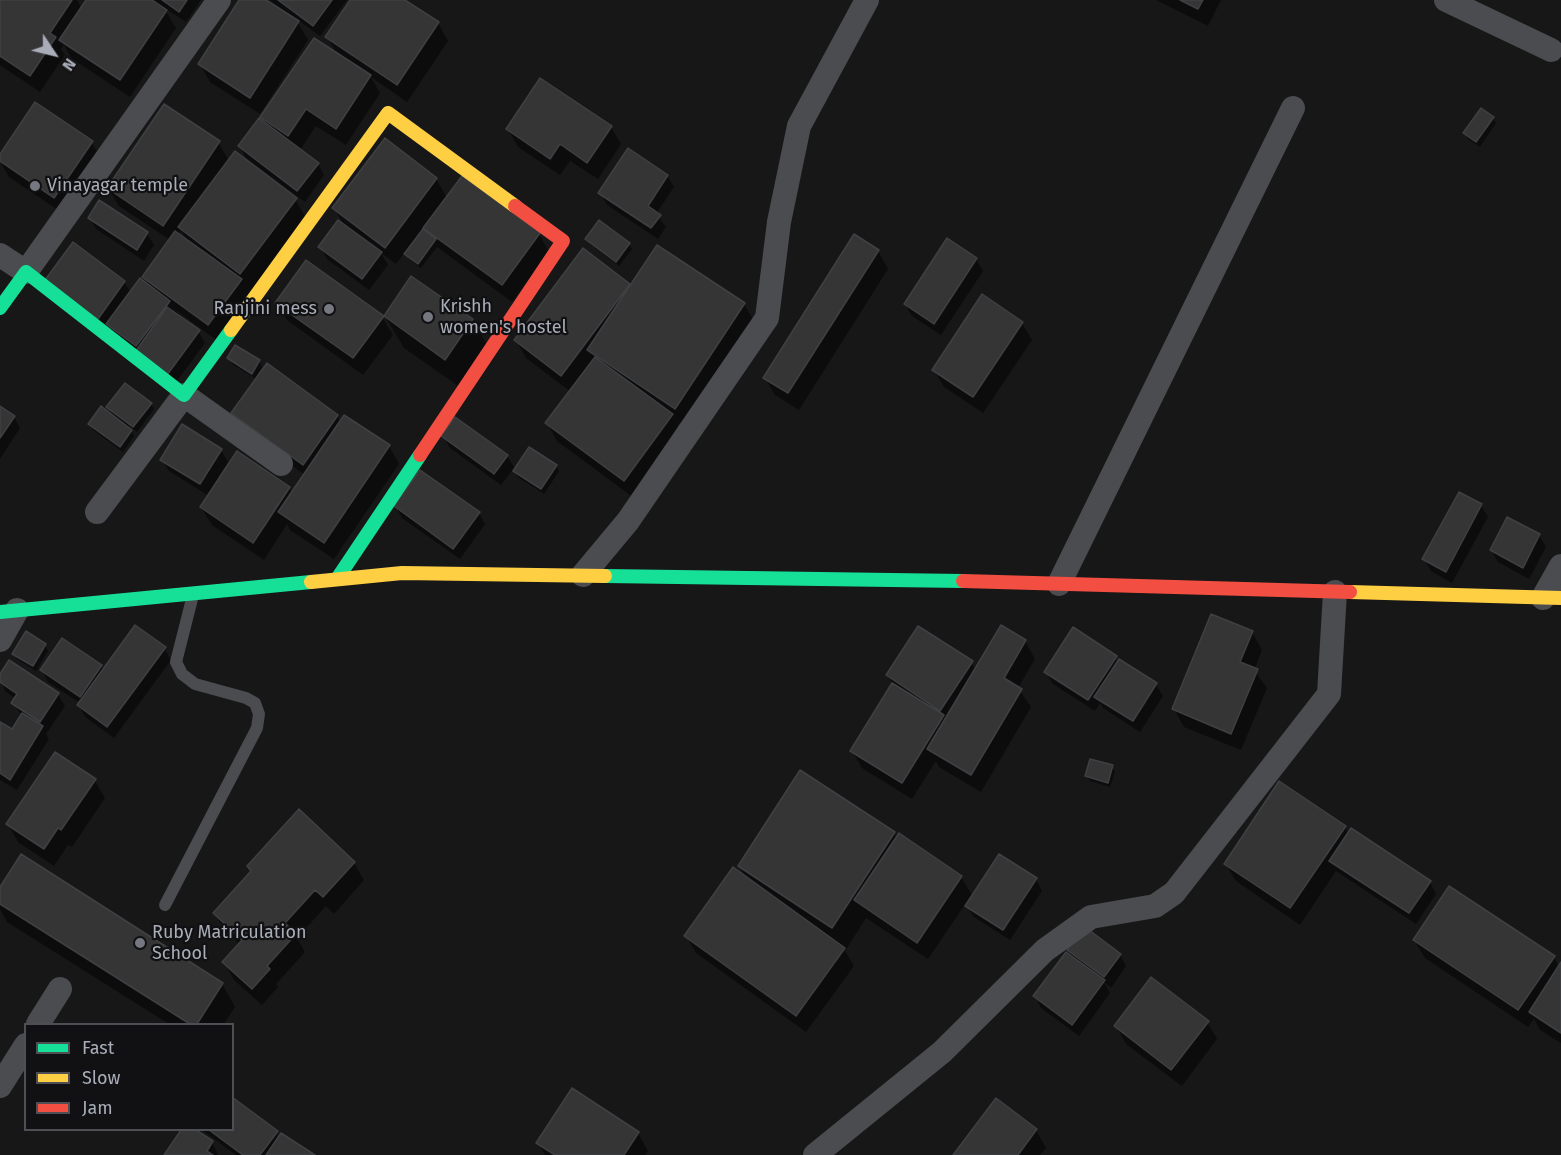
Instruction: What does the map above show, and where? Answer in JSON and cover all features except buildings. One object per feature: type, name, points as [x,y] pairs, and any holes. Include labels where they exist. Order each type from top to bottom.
[{"type":"street","points":[[0,308],[219,0]]},
{"type":"street","points":[[583,575],[628,521],[767,318],[779,222],[799,126],[867,0]]},
{"type":"street","points":[[1446,0],[1551,50]]},
{"type":"street","points":[[1059,584],[1293,108]]},
{"type":"street","points":[[97,512],[388,113],[563,241],[337,579]]},
{"type":"street","points":[[0,255],[26,272],[184,395],[281,464]]},
{"type":"street","points":[[0,640],[9,611],[402,573],[1059,584],[1552,598],[1561,566]]},
{"type":"street","points":[[815,1155],[942,1052],[1045,950],[1091,917],[1155,906],[1174,893],[1329,694],[1335,592]]},
{"type":"street","points":[[39,1023],[60,989]]},
{"type":"street","points":[[0,1086],[24,1048]]},
{"type":"lane","points":[[165,905],[257,728],[259,714],[255,703],[246,698],[195,684],[182,674],[176,662],[193,594]]},
{"type":"traffic: fast","points":[[0,308],[26,272],[184,395],[231,330]]},
{"type":"traffic: fast","points":[[337,579],[420,455]]},
{"type":"traffic: fast","points":[[605,576],[963,581]]},
{"type":"traffic: fast","points":[[0,612],[311,582]]},
{"type":"traffic: slow","points":[[231,330],[388,113],[515,206]]},
{"type":"traffic: slow","points":[[311,582],[402,573],[605,576]]},
{"type":"traffic: slow","points":[[1350,592],[1561,598]]},
{"type":"traffic: jam","points":[[420,455],[563,241],[515,206]]},
{"type":"traffic: jam","points":[[963,581],[1350,592]]},
{"type":"place","name":"Vinayagar temple","points":[[35,186]]},
{"type":"place","name":"Ranjini mess","points":[[329,309]]},
{"type":"place","name":"Krishh women's hostel","points":[[428,317]]},
{"type":"place","name":"Ruby Matriculation School","points":[[140,943]]}]
